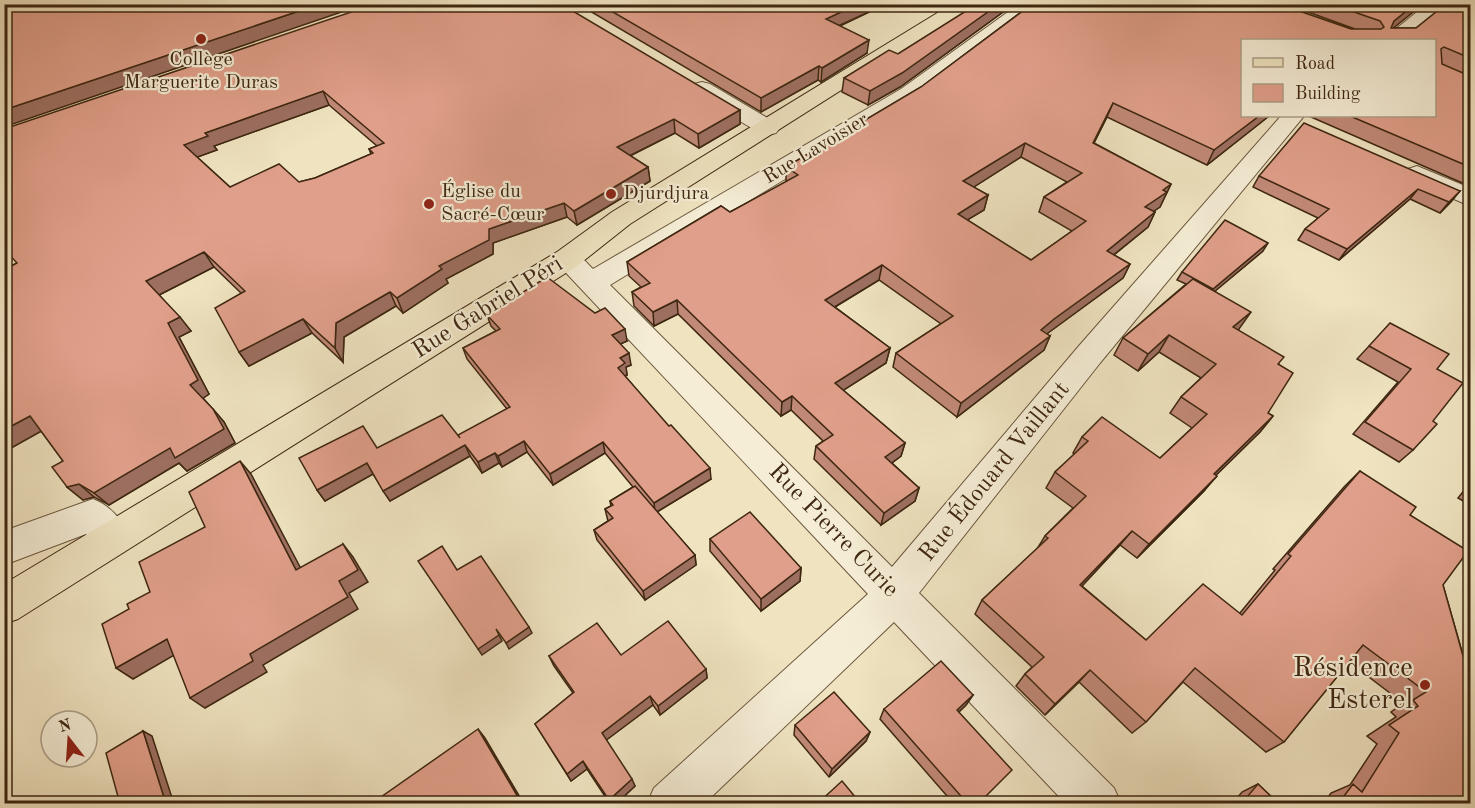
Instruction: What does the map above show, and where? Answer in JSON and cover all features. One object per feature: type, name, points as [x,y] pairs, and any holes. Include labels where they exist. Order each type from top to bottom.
[{"type":"main road","name":"Rue Gabriel Péri","points":[[4,606],[112,539],[579,271],[621,218],[968,4]]},
{"type":"street","name":"Rue Lavoisier","points":[[579,271],[797,161],[909,94],[1033,4]]},
{"type":"street","points":[[1395,39],[1440,4]]},
{"type":"street","points":[[681,76],[762,131],[797,161]]},
{"type":"street","name":"Rue Édouard Vaillant","points":[[670,804],[876,614],[1089,356],[1297,121]]},
{"type":"street","points":[[1395,165],[1470,198]]},
{"type":"street","name":"Rue Pierre Curie","points":[[579,271],[1098,804]]},
{"type":"street","points":[[4,548],[93,515],[112,539]]},
{"type":"building","points":[[4,4],[320,4],[4,110]]},
{"type":"building","points":[[375,4],[561,4],[740,110],[698,134],[674,119],[617,147],[648,167],[574,211],[564,203],[489,229],[489,240],[439,266],[442,269],[397,298],[390,292],[336,323],[335,348],[303,319],[239,352],[215,308],[245,291],[204,252],[146,281],[180,317],[168,323],[198,380],[190,385],[213,409],[224,429],[175,458],[170,448],[94,493],[79,484],[67,487],[52,467],[63,461],[30,416],[4,430],[4,270],[17,263],[4,249],[4,129]],"holes":[[[323,91],[384,143],[369,149],[373,153],[315,178],[299,182],[279,164],[230,187],[184,145],[208,136],[205,133]]]},
{"type":"building","points":[[599,4],[858,4],[826,19],[869,40],[822,68],[819,66],[761,98]]},
{"type":"building","points":[[977,4],[999,4],[902,73],[870,91],[844,78],[889,50],[898,54]]},
{"type":"building","points":[[1032,4],[1279,4],[1351,29],[1381,29],[1384,27],[1380,21],[1331,4],[1415,4],[1394,21],[1391,28],[1416,28],[1446,4],[1470,4],[1470,58],[1444,47],[1441,49],[1442,64],[1470,76],[1470,167],[1352,117],[1436,117],[1436,39],[1241,39],[1241,117],[1258,117],[1214,150],[1113,103],[1093,143],[1171,184],[1163,190],[1167,192],[1145,207],[1155,212],[1107,251],[1130,264],[1054,319],[1041,330],[1050,336],[961,403],[896,353],[953,316],[882,265],[825,300],[890,348],[835,383],[905,443],[885,457],[919,488],[884,513],[816,446],[833,435],[792,396],[782,402],[677,300],[653,312],[632,292],[650,283],[627,262],[721,206],[730,212],[798,175],[786,167],[921,87]],"holes":[[[1025,143],[1082,173],[1044,197],[1086,221],[1031,260],[958,214],[988,195],[963,181]]]},
{"type":"building","points":[[1304,123],[1460,191],[1449,202],[1418,189],[1347,249],[1305,229],[1329,209],[1259,176]]},
{"type":"building","points":[[1225,220],[1268,243],[1213,289],[1182,272]]},
{"type":"building","points":[[547,277],[595,313],[605,308],[625,329],[612,335],[629,353],[620,358],[625,363],[618,368],[710,468],[654,503],[603,442],[550,474],[524,441],[498,456],[495,453],[478,462],[465,445],[383,491],[367,463],[317,490],[299,458],[363,426],[377,448],[442,415],[460,438],[458,435],[510,407],[463,348],[500,329],[487,315]]},
{"type":"building","points":[[1193,279],[1251,312],[1233,327],[1284,357],[1278,364],[1293,373],[1268,413],[1273,416],[1214,474],[1217,476],[1149,544],[1132,531],[1080,585],[1146,640],[1203,584],[1242,615],[1291,556],[1288,554],[1360,471],[1416,507],[1410,515],[1468,551],[1443,585],[1465,663],[1470,660],[1470,787],[1462,804],[1338,804],[1353,784],[1362,792],[1399,733],[1389,725],[1418,706],[1413,700],[1426,692],[1363,645],[1284,742],[1195,668],[1146,722],[1090,670],[1055,704],[1025,674],[1044,657],[982,600],[1048,538],[1045,536],[1086,496],[1055,472],[1088,441],[1082,437],[1102,417],[1160,458],[1207,414],[1181,397],[1216,364],[1169,335],[1148,354],[1123,338]]},
{"type":"building","points":[[1390,323],[1449,354],[1437,369],[1463,383],[1433,421],[1437,424],[1413,450],[1365,422],[1411,369],[1369,346]]},
{"type":"building","points":[[240,461],[296,570],[343,544],[358,570],[339,581],[348,597],[250,654],[253,661],[190,698],[167,639],[116,668],[102,624],[129,609],[127,604],[150,592],[139,562],[205,527],[189,492]]},
{"type":"building","points":[[635,486],[695,555],[643,591],[594,530],[613,518],[605,509],[613,505],[610,501]]},
{"type":"building","points":[[750,512],[801,568],[761,599],[710,539]]},
{"type":"building","points":[[442,546],[457,570],[481,556],[529,627],[506,643],[496,629],[499,635],[478,649],[418,561]]},
{"type":"building","points":[[668,621],[706,669],[658,706],[650,696],[602,733],[632,779],[609,800],[583,761],[567,774],[535,724],[574,692],[549,656],[597,623],[621,655]]},
{"type":"building","points":[[941,661],[973,695],[957,710],[1012,770],[978,804],[968,804],[884,709]]},
{"type":"building","points":[[834,692],[870,732],[832,769],[795,725]]},
{"type":"building","points":[[478,729],[522,804],[371,804]]},
{"type":"building","points":[[143,731],[166,804],[120,804],[106,753]]},
{"type":"building","points":[[842,781],[861,804],[817,804]]},
{"type":"building","points":[[1258,784],[1279,804],[1241,804]]},
{"type":"place","name":"Collège Marguerite Duras","points":[[201,39]]},
{"type":"place","name":"Djurdjura","points":[[611,194]]},
{"type":"place","name":"Église du Sacré-Cœur","points":[[429,204]]},
{"type":"place","name":"Résidence Esterel","points":[[1425,685]]}]
